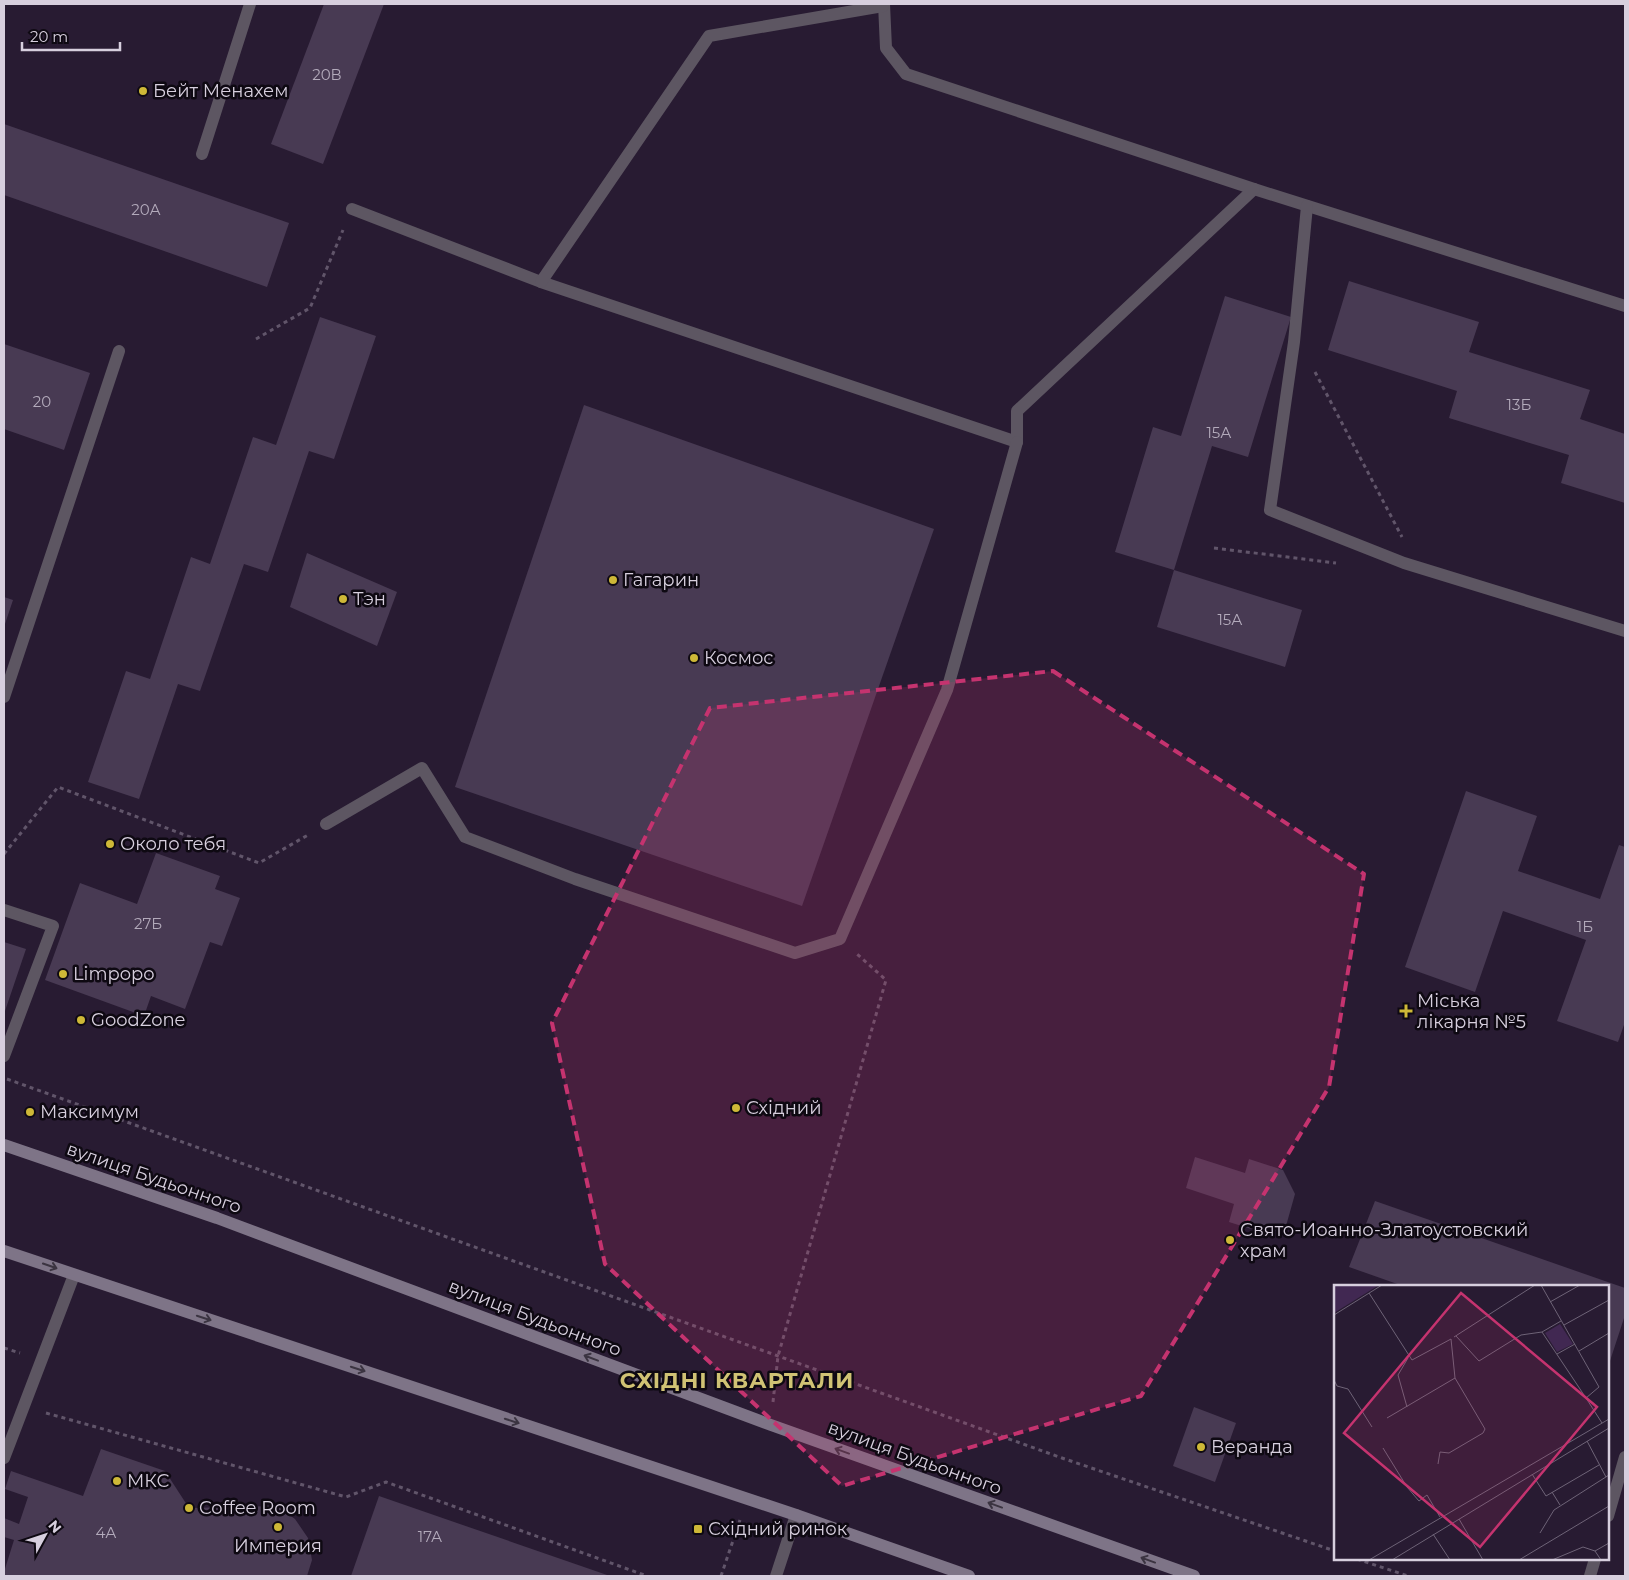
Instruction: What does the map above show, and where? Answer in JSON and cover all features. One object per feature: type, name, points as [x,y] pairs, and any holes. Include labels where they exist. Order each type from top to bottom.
[{"type":"main road","name":"вулиця Будьонного","points":[[4,1145],[217,1218],[771,1425],[1194,1576]]},
{"type":"main road","points":[[4,1251],[796,1515],[969,1576]]},
{"type":"lane","points":[[202,154],[250,4]]},
{"type":"lane","points":[[541,282],[709,36],[884,5],[886,48],[906,74],[1254,189],[1625,306]]},
{"type":"lane","points":[[326,824],[422,768],[465,837],[575,879],[795,953],[840,938],[947,690],[1017,442],[1017,411],[1254,189]]},
{"type":"lane","points":[[1308,206],[1294,342],[1270,510],[1404,563],[1625,631]]},
{"type":"lane","points":[[352,208],[541,282],[1017,442]]},
{"type":"lane","points":[[4,697],[119,351]]},
{"type":"lane","points":[[4,910],[53,926],[4,1056]]},
{"type":"lane","points":[[4,1458],[74,1275]]},
{"type":"lane","points":[[1609,1513],[1625,1457]]},
{"type":"lane","points":[[776,1576],[796,1515]]},
{"type":"lane","points":[[1590,1576],[1595,1560]]},
{"type":"path","points":[[256,339],[310,308],[352,208]]},
{"type":"path","points":[[1314,371],[1402,538]]},
{"type":"path","points":[[1214,548],[1342,564]]},
{"type":"path","points":[[4,854],[58,787],[260,863],[326,824]]},
{"type":"path","points":[[771,1425],[778,1356],[886,980],[840,938]]},
{"type":"path","points":[[4,1078],[1062,1458],[1334,1552]]},
{"type":"path","points":[[24,1407],[346,1497],[386,1482],[647,1576]]},
{"type":"path","points":[[722,1576],[747,1499]]},
{"type":"path","points":[[1360,1560],[1408,1576]]},
{"type":"highlighted area","points":[[1053,671],[1364,874],[1329,1087],[1141,1396],[842,1486],[605,1264],[552,1023],[710,708]]},
{"type":"building","points":[[324,4],[384,4],[323,164],[271,144]]},
{"type":"building","points":[[4,124],[289,223],[267,287],[4,195]]},
{"type":"building","points":[[1349,281],[1479,322],[1469,352],[1590,390],[1580,419],[1625,434],[1625,503],[1561,483],[1569,455],[1449,418],[1457,391],[1328,350]]},
{"type":"building","points":[[1225,296],[1291,317],[1248,457],[1212,446],[1174,570],[1115,552],[1153,427],[1181,436]]},
{"type":"building","points":[[320,317],[376,336],[334,459],[309,451],[268,572],[244,564],[200,691],[178,684],[139,799],[88,782],[126,671],[150,679],[191,557],[210,564],[253,437],[276,445]]},
{"type":"building","points":[[4,344],[90,373],[64,450],[4,429]]},
{"type":"building","name":"Космос","points":[[584,405],[934,529],[802,906],[455,787]]},
{"type":"building","name":"Тэн","points":[[307,553],[397,592],[377,646],[290,607]]},
{"type":"building","points":[[1174,570],[1302,610],[1285,667],[1157,627]]},
{"type":"building","points":[[4,597],[13,600],[4,627]]},
{"type":"building","points":[[1466,791],[1537,816],[1518,871],[1600,899],[1619,845],[1625,847],[1625,1022],[1618,1042],[1557,1021],[1586,940],[1503,911],[1475,992],[1405,967]]},
{"type":"building","points":[[156,853],[220,876],[215,889],[240,898],[222,946],[210,942],[185,1009],[151,996],[144,1016],[45,980],[80,883],[137,904]]},
{"type":"building","points":[[4,942],[26,949],[4,1014]]},
{"type":"building","points":[[1195,1157],[1245,1173],[1249,1159],[1283,1170],[1295,1194],[1286,1226],[1267,1234],[1229,1222],[1234,1204],[1186,1188]]},
{"type":"building","points":[[1375,1201],[1625,1288],[1625,1315],[1610,1361],[1609,1285],[1400,1285],[1349,1267]]},
{"type":"building","points":[[1194,1407],[1236,1423],[1215,1482],[1173,1466]]},
{"type":"building","points":[[101,1449],[165,1471],[189,1508],[277,1506],[295,1519],[308,1538],[312,1560],[307,1576],[4,1576],[14,1540],[4,1537],[4,1518],[19,1524],[28,1497],[5,1489],[11,1471],[83,1496]]},
{"type":"building","points":[[379,1496],[610,1576],[351,1576]]},
{"type":"place","name":"Бейт Менахем","points":[[143,91]]},
{"type":"place","name":"Гагарин","points":[[613,580]]},
{"type":"place","name":"Тэн","points":[[343,599]]},
{"type":"place","name":"Космос","points":[[694,658]]},
{"type":"place","name":"Около тебя","points":[[110,844]]},
{"type":"place","name":"Limpopo","points":[[63,974]]},
{"type":"place","name":"Міська лікарня №5","points":[[1406,1011]]},
{"type":"place","name":"GoodZone","points":[[81,1020]]},
{"type":"place","name":"Східний","points":[[736,1108]]},
{"type":"place","name":"Максимум","points":[[30,1112]]},
{"type":"place","name":"Свято-Иоанно-Златоустовский храм","points":[[1230,1240]]},
{"type":"place","name":"Веранда","points":[[1201,1447]]},
{"type":"place","name":"МКС","points":[[117,1481]]},
{"type":"place","name":"Coffee Room","points":[[189,1508]]},
{"type":"place","name":"Империя","points":[[278,1527]]},
{"type":"place","name":"Східний ринок","points":[[698,1529]]},
{"type":"district","name":"СХІДНІ КВАРТАЛИ","points":[[737,1380]]}]
